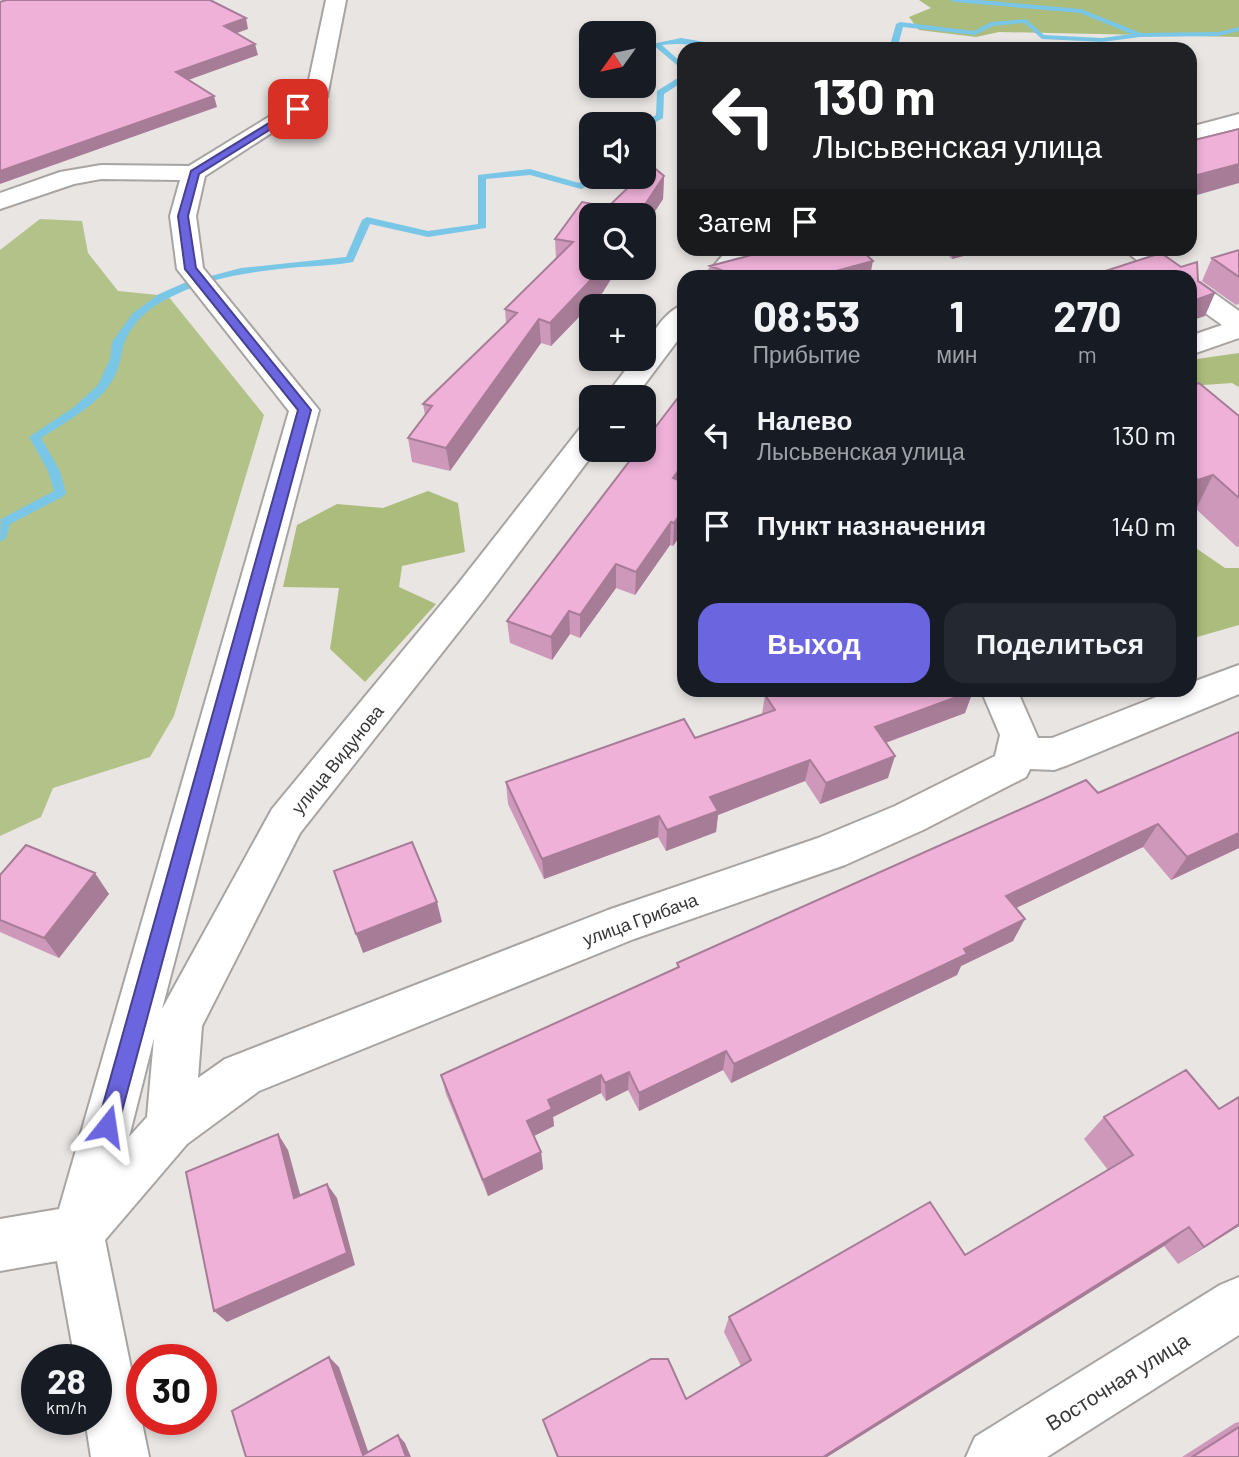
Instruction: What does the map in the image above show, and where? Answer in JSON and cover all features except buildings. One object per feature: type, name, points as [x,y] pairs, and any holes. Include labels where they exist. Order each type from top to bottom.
[{"type":"street","points":[[0,201],[69,177],[101,172],[194,173],[316,97],[336,0]]},
{"type":"street","points":[[1197,132],[1239,121]]},
{"type":"street","points":[[120,1457],[78,1232],[304,410],[200,283],[183,216],[194,173]]},
{"type":"street","points":[[724,270],[736,256]]},
{"type":"street","points":[[1146,256],[1166,270]]},
{"type":"street","points":[[1197,294],[1239,326]]},
{"type":"street","points":[[629,385],[677,322]]},
{"type":"street","points":[[1197,343],[1239,326]]},
{"type":"street","name":"улица Видунова","points":[[170,1126],[179,1023],[286,821],[470,593],[579,451]]},
{"type":"street","points":[[1197,697],[1239,680]]},
{"type":"street","points":[[1002,697],[1019,735],[1014,753],[1054,754],[1196,697]]},
{"type":"street","name":"улица Грибача","points":[[78,1232],[170,1126],[242,1075],[623,924],[830,852],[909,818],[1012,766],[1014,753]]},
{"type":"street","points":[[0,1245],[78,1232]]},
{"type":"street","name":"Восточная улица","points":[[995,1457],[1239,1304]]},
{"type":"green space","points":[[919,0],[1239,0],[1239,37],[999,32],[976,37],[919,30],[909,17],[931,8]]},
{"type":"green space","points":[[40,219],[82,221],[88,253],[118,291],[168,296],[264,415],[174,716],[150,757],[53,788],[41,817],[0,836],[0,250]]},
{"type":"green space","points":[[1239,353],[1239,387],[1232,383],[1197,386],[1197,359]]},
{"type":"green space","points":[[428,491],[458,503],[465,552],[402,566],[399,587],[436,604],[365,682],[330,649],[339,588],[283,587],[297,525],[337,504],[383,508]]},
{"type":"green space","points":[[1197,549],[1225,568],[1239,568],[1239,625],[1197,637]]},
{"type":"waterway","points":[[954,0],[1081,11],[1140,35],[1218,34],[1239,29]]},
{"type":"waterway","points":[[895,42],[900,24],[975,33],[991,24],[1026,21],[1042,37],[1102,40],[1139,35]]},
{"type":"waterway","points":[[677,63],[656,44],[681,40],[693,42]]},
{"type":"waterway","points":[[656,118],[660,116],[660,93],[677,82]]},
{"type":"waterway","points":[[0,538],[5,522],[60,493],[54,471],[35,437],[78,409],[102,387],[116,359],[117,342],[140,312],[163,297],[187,285],[241,271],[350,260],[367,220],[428,234],[483,226],[481,177],[530,172],[579,185]]},
{"type":"route","points":[[107,1126],[304,410],[190,269],[183,216],[194,173],[298,109]]}]
